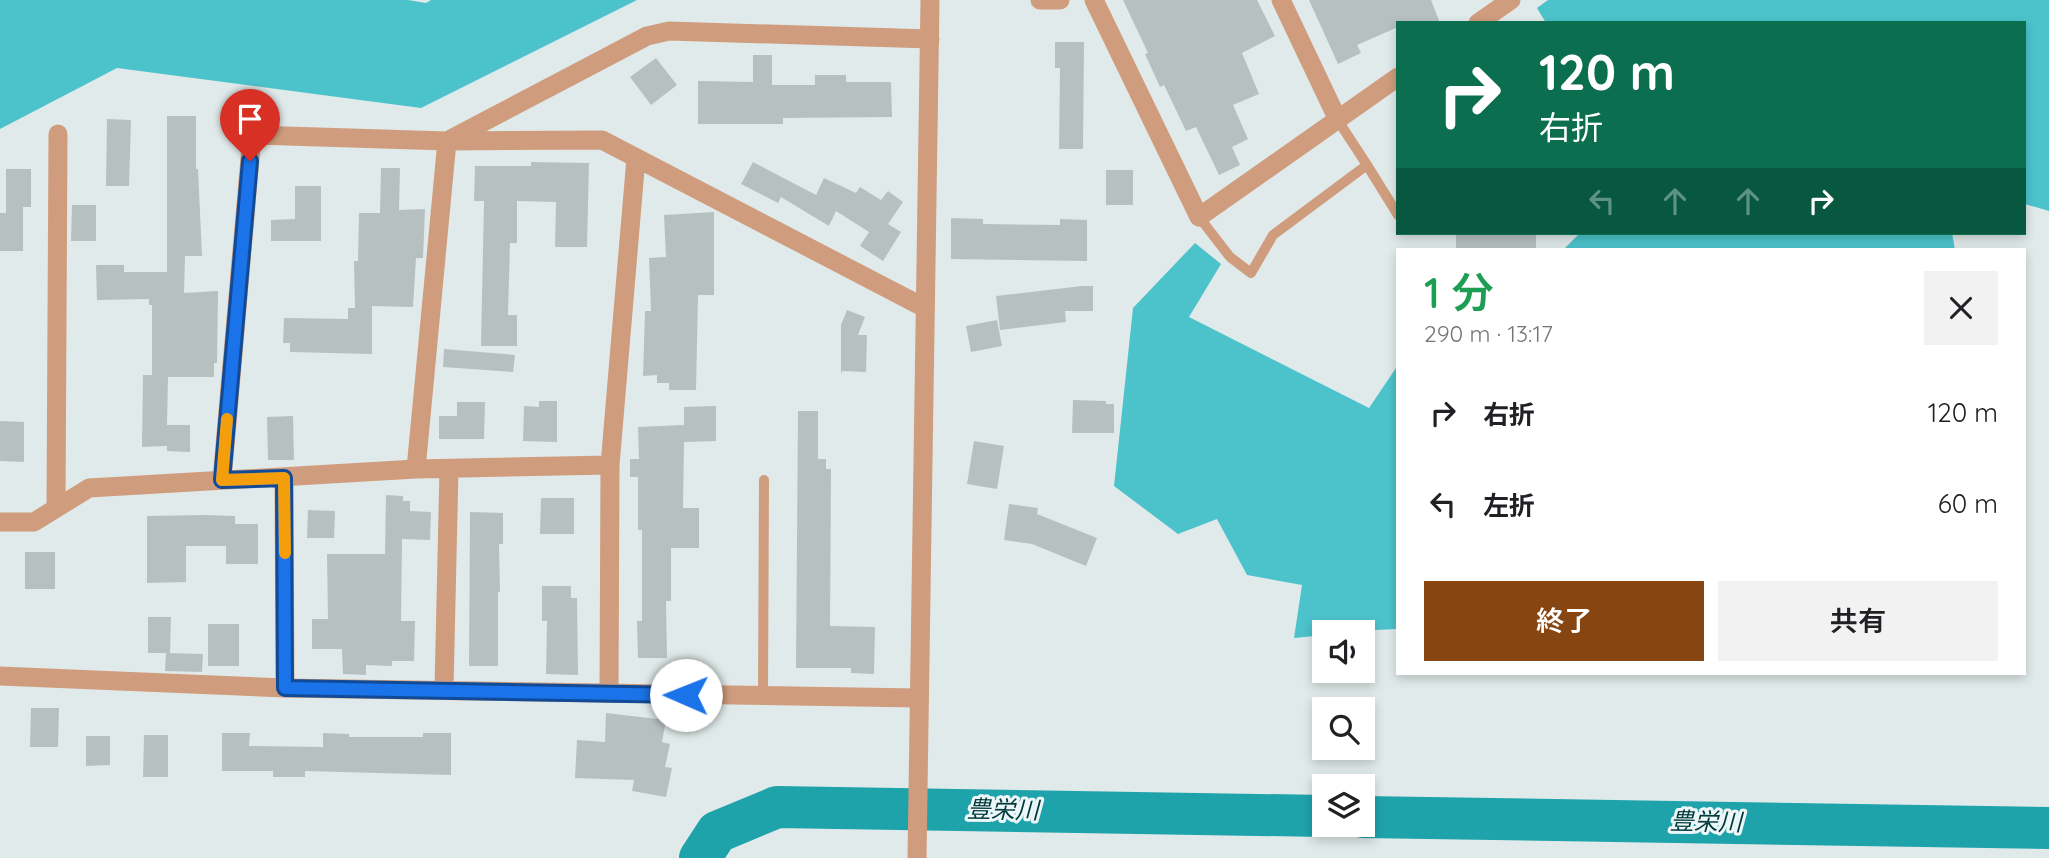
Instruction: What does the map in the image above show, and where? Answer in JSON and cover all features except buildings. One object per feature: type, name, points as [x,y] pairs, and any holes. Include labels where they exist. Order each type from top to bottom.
[{"type":"street","points":[[918,858],[930,0]]},
{"type":"street","points":[[1040,0],[1060,0]]},
{"type":"street","points":[[1094,0],[1199,217],[1396,78]]},
{"type":"street","points":[[1281,0],[1337,118]]},
{"type":"street","points":[[1481,21],[1511,0]]},
{"type":"street","points":[[447,141],[647,36],[669,31],[930,39]]},
{"type":"street","points":[[56,508],[58,135]]},
{"type":"street","points":[[222,480],[252,135],[447,141],[603,140],[925,309]]},
{"type":"street","points":[[416,469],[447,141]]},
{"type":"street","points":[[609,694],[610,465],[636,159]]},
{"type":"street","points":[[0,522],[34,522],[89,488],[416,469],[610,465]]},
{"type":"street","points":[[444,689],[449,469]]},
{"type":"street","points":[[284,478],[285,688]]},
{"type":"street","points":[[0,677],[285,688],[919,698]]},
{"type":"lane","points":[[1337,118],[1396,212]]},
{"type":"lane","points":[[1199,217],[1230,257],[1251,272],[1273,235],[1367,165]]},
{"type":"lane","points":[[763,696],[765,480]]},
{"type":"shaded area","points":[[0,0],[408,0],[426,3],[431,0],[637,0],[421,108],[117,68],[0,129]]},
{"type":"shaded area","points":[[1548,0],[2049,0],[2049,211],[2026,204],[2026,21],[1545,21],[1537,8]]},
{"type":"shaded area","points":[[1578,235],[1952,235],[1955,248],[1565,248]]},
{"type":"shaded area","points":[[1195,243],[1221,264],[1189,317],[1369,408],[1396,368],[1396,629],[1375,630],[1375,620],[1312,620],[1312,636],[1294,638],[1302,585],[1247,575],[1217,519],[1178,534],[1114,486],[1133,308]]},
{"type":"waterway","name":"豊栄川","points":[[700,858],[717,832],[777,807],[1312,816]]},
{"type":"waterway","name":"豊栄川","points":[[1375,817],[2049,828]]},
{"type":"slow traffic","points":[[227,419],[222,480],[284,478],[285,553]]},
{"type":"route","points":[[250,161],[222,480],[284,478],[285,688],[686,695]]}]
